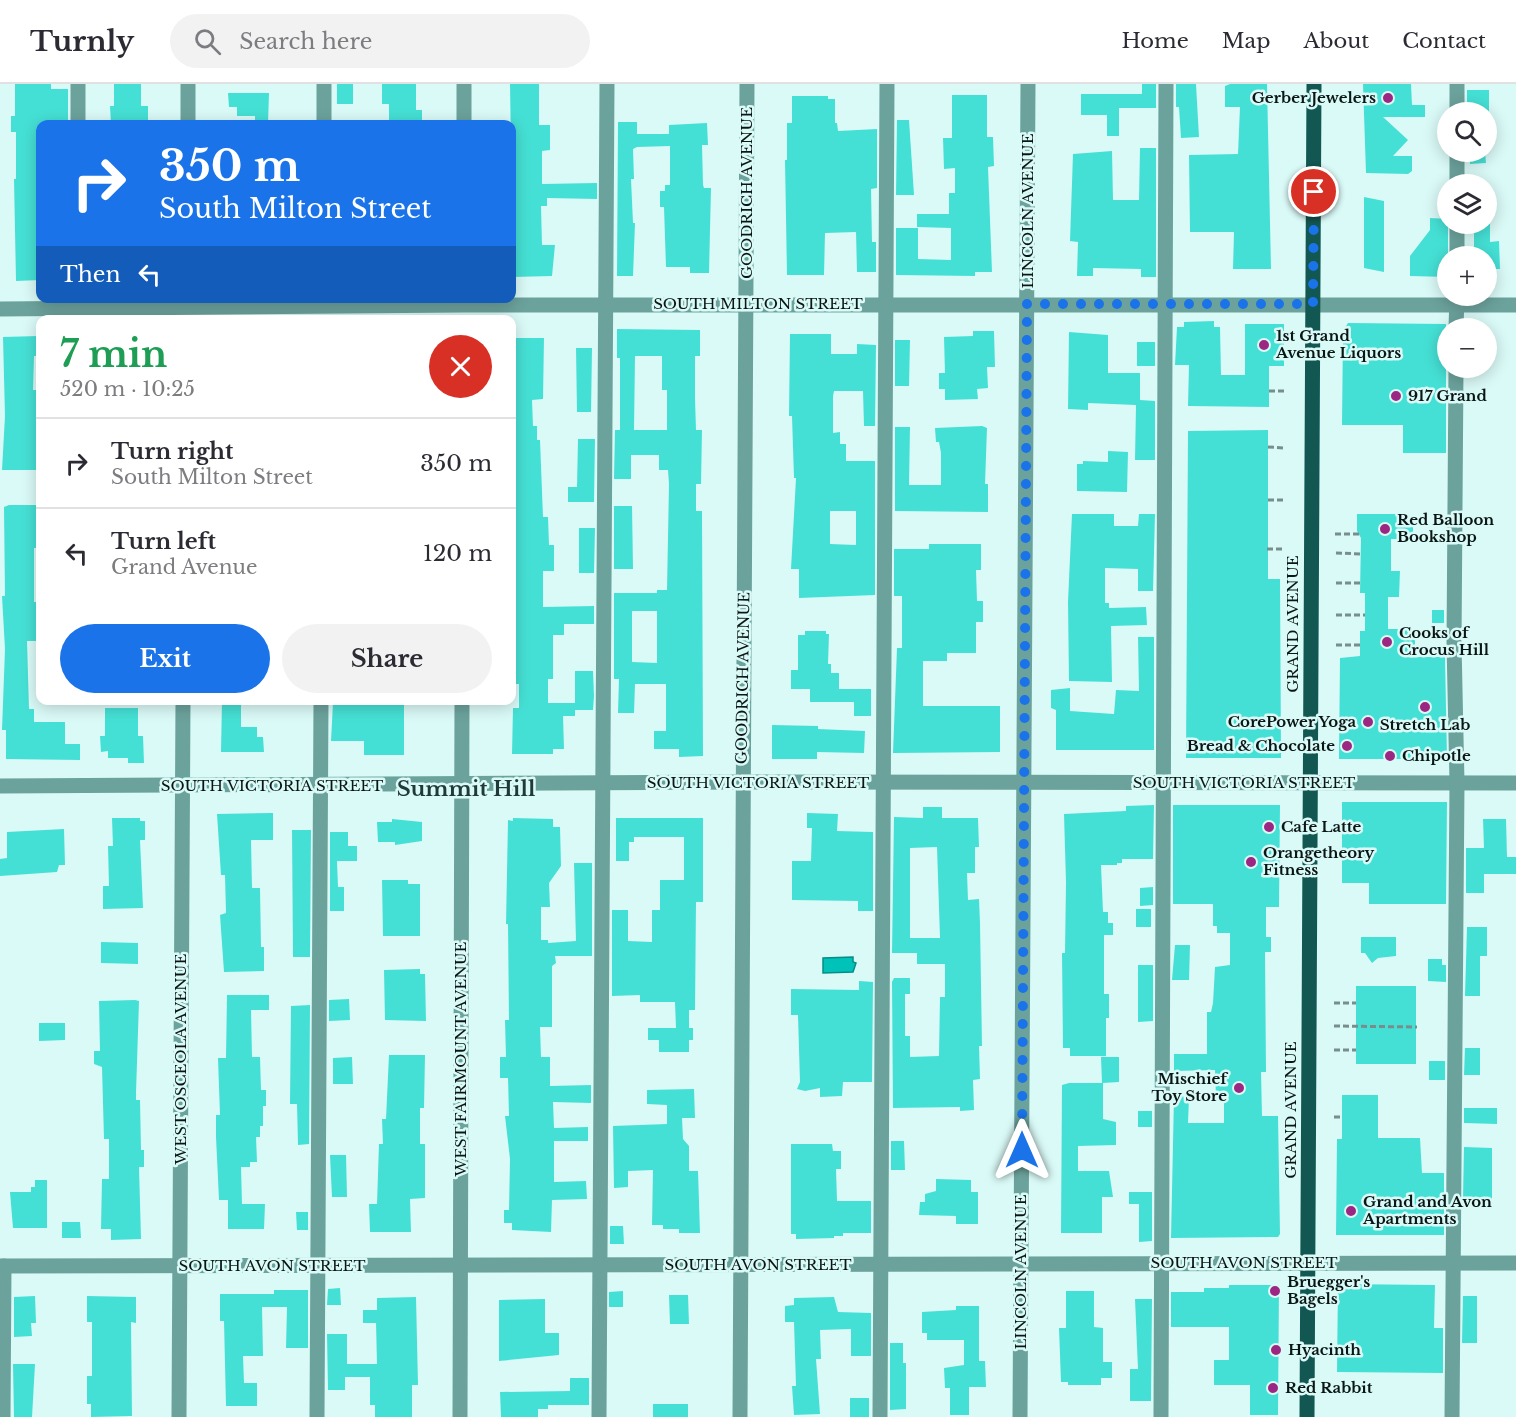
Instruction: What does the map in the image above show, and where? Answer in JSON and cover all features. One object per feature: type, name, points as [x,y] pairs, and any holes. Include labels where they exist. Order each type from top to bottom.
[{"type":"main road","name":"GRAND AVENUE","points":[[1307,1417],[1314,84]]},
{"type":"street","points":[[78,84],[78,120]]},
{"type":"street","points":[[188,84],[188,120]]},
{"type":"street","points":[[324,84],[324,120]]},
{"type":"street","points":[[464,120],[465,84]]},
{"type":"street","points":[[599,1417],[607,84]]},
{"type":"street","name":"GOODRICH AVENUE","points":[[740,1417],[747,84]]},
{"type":"street","points":[[880,1417],[887,84]]},
{"type":"street","name":"LINCOLN AVENUE","points":[[1020,1417],[1028,84]]},
{"type":"street","points":[[1161,1417],[1166,84]]},
{"type":"street","points":[[1457,84],[1457,102]]},
{"type":"street","name":"SOUTH MILTON STREET","points":[[0,309],[76,303],[186,308],[462,308],[605,305],[1313,304],[1437,301]]},
{"type":"street","name":"SOUTH MILTON STREET","points":[[1497,303],[1516,305]]},
{"type":"street","points":[[1452,1417],[1457,783],[1454,643],[1456,378]]},
{"type":"street","name":"WEST OSCEOLA AVENUE","points":[[179,1417],[183,705]]},
{"type":"street","points":[[317,1417],[321,705]]},
{"type":"street","name":"WEST FAIRMOUNT AVENUE","points":[[460,1417],[462,705]]},
{"type":"street","name":"SOUTH VICTORIA STREET","points":[[0,786],[743,782],[1516,783]]},
{"type":"street","name":"SOUTH AVON STREET","points":[[2,1266],[1516,1263]]},
{"type":"street","points":[[2,1266],[3,1417]]},
{"type":"path","points":[[1269,391],[1285,391]]},
{"type":"path","points":[[1268,447],[1285,447]]},
{"type":"path","points":[[1268,500],[1285,500]]},
{"type":"path","points":[[1335,534],[1359,534]]},
{"type":"path","points":[[1268,549],[1285,549]]},
{"type":"path","points":[[1336,553],[1361,554]]},
{"type":"path","points":[[1336,583],[1360,583]]},
{"type":"path","points":[[1336,615],[1365,615]]},
{"type":"path","points":[[1336,645],[1360,645]]},
{"type":"path","points":[[1334,1003],[1356,1003]]},
{"type":"path","points":[[1334,1026],[1417,1027]]},
{"type":"path","points":[[1334,1050],[1356,1050]]},
{"type":"path","points":[[1334,1117],[1342,1117]]},
{"type":"water","points":[[853,957],[853,962],[856,963],[853,972],[823,973],[823,958]]},
{"type":"building","points":[[15,84],[51,84],[51,89],[68,89],[68,120],[36,120],[36,280],[16,281],[14,179],[16,179],[16,132],[11,132],[11,116],[15,116]]},
{"type":"building","points":[[114,84],[141,84],[141,106],[148,106],[148,120],[111,120],[110,106],[114,106]]},
{"type":"building","points":[[337,84],[353,84],[353,104],[337,104]]},
{"type":"building","points":[[382,84],[416,84],[416,110],[422,110],[422,120],[389,120],[389,104],[382,104]]},
{"type":"building","points":[[510,84],[539,84],[539,125],[550,125],[550,150],[542,151],[542,184],[597,183],[597,199],[547,198],[547,206],[541,206],[542,245],[555,245],[552,276],[516,277],[516,120],[511,120]]},
{"type":"building","points":[[1142,84],[1156,84],[1156,108],[1119,108],[1119,136],[1107,136],[1107,115],[1081,115],[1081,94],[1142,94]]},
{"type":"building","points":[[1176,84],[1196,84],[1199,137],[1181,138],[1179,107],[1176,107]]},
{"type":"building","points":[[1267,84],[1271,269],[1233,269],[1234,232],[1190,232],[1189,155],[1238,154],[1240,107],[1225,107],[1225,86]]},
{"type":"building","points":[[1363,84],[1411,84],[1412,105],[1425,105],[1425,117],[1383,117],[1408,140],[1393,156],[1412,156],[1412,171],[1408,174],[1366,173]]},
{"type":"building","points":[[1467,90],[1489,90],[1489,102],[1467,102]]},
{"type":"building","points":[[228,93],[269,93],[268,120],[255,120],[255,116],[237,116],[237,107],[229,107]]},
{"type":"building","points":[[952,95],[987,95],[987,137],[993,137],[994,166],[988,167],[992,272],[975,272],[975,276],[896,275],[896,228],[918,228],[918,259],[951,260],[951,228],[917,227],[917,214],[949,214],[949,193],[955,193],[955,168],[944,169],[943,138],[952,138]]},
{"type":"building","points":[[792,96],[828,96],[828,99],[835,99],[835,123],[837,123],[838,131],[877,129],[877,188],[871,189],[872,242],[876,242],[876,272],[857,272],[856,232],[825,233],[824,275],[787,275],[785,160],[787,160],[787,123],[792,123]]},
{"type":"building","points":[[897,120],[909,120],[914,195],[896,195]]},
{"type":"building","points":[[618,122],[637,122],[637,134],[669,134],[669,125],[707,123],[708,145],[702,145],[703,185],[704,188],[711,188],[709,273],[690,273],[690,267],[666,267],[664,207],[660,207],[660,191],[665,191],[665,185],[670,185],[670,146],[637,147],[633,149],[634,179],[631,179],[633,223],[635,223],[633,276],[617,276]]},
{"type":"building","points":[[1140,148],[1156,148],[1156,277],[1141,277],[1141,269],[1093,268],[1093,276],[1077,276],[1078,242],[1070,241],[1073,154],[1112,151],[1113,200],[1139,200]]},
{"type":"building","points":[[1470,162],[1486,162],[1486,163],[1470,164]]},
{"type":"building","points":[[1364,197],[1384,201],[1384,272],[1364,268]]},
{"type":"building","points":[[1430,218],[1437,218],[1437,234],[1448,234],[1448,246],[1437,246],[1437,277],[1410,276],[1410,256],[1430,230]]},
{"type":"building","points":[[1474,234],[1490,234],[1490,242],[1499,241],[1500,269],[1497,269],[1497,246],[1474,246]]},
{"type":"building","points":[[1214,321],[1214,327],[1220,327],[1221,375],[1245,375],[1245,324],[1284,324],[1284,366],[1269,366],[1269,407],[1188,406],[1189,365],[1175,365],[1177,327],[1184,327],[1184,322]]},
{"type":"building","name":"917 Grand","points":[[1348,323],[1437,324],[1437,378],[1446,378],[1446,453],[1403,453],[1403,425],[1342,425],[1343,331]]},
{"type":"building","points":[[617,329],[700,330],[700,356],[695,356],[695,399],[696,430],[702,430],[701,484],[696,484],[696,511],[702,511],[703,756],[679,757],[679,749],[654,749],[654,731],[666,731],[666,684],[635,684],[634,713],[618,713],[619,679],[614,679],[614,593],[657,593],[657,590],[667,590],[669,484],[668,470],[659,470],[659,455],[631,455],[631,479],[614,479],[615,430],[620,430],[620,358],[617,358]],"holes":[[[635,356],[662,356],[662,390],[667,390],[667,430],[634,430]],[[632,611],[657,611],[657,663],[632,662]]]},
{"type":"building","points":[[973,331],[994,331],[995,367],[987,367],[988,388],[977,389],[978,399],[945,400],[945,389],[939,389],[939,373],[945,373],[944,337],[973,336]]},
{"type":"building","points":[[1069,332],[1108,335],[1108,373],[1140,373],[1140,400],[1155,401],[1155,460],[1135,460],[1136,405],[1088,403],[1088,410],[1068,409]]},
{"type":"building","points":[[790,334],[831,334],[831,354],[857,354],[857,344],[876,345],[875,426],[864,426],[863,391],[834,391],[833,396],[833,433],[840,432],[840,444],[846,444],[846,461],[875,461],[875,595],[799,598],[799,569],[791,569],[796,478],[794,478],[792,416],[789,416]],"holes":[[[830,511],[856,511],[856,545],[830,544]]]},
{"type":"building","points":[[36,336],[33,390],[36,390],[36,470],[2,470],[5,416],[3,337]]},
{"type":"building","points":[[516,338],[544,338],[543,399],[532,400],[533,426],[537,426],[537,440],[540,440],[543,517],[548,517],[549,545],[554,545],[554,571],[543,571],[543,607],[594,606],[594,624],[564,624],[564,635],[553,635],[553,679],[548,679],[548,703],[575,703],[575,671],[593,671],[593,710],[575,710],[575,716],[563,716],[564,749],[553,749],[553,754],[512,754],[513,708],[519,708],[519,684],[516,684]]},
{"type":"building","points":[[895,340],[910,340],[909,386],[895,386]]},
{"type":"building","points":[[1137,342],[1155,342],[1155,366],[1137,366]]},
{"type":"building","points":[[576,348],[592,348],[591,412],[577,412]]},
{"type":"building","points":[[982,426],[987,428],[985,484],[988,484],[988,512],[895,511],[895,427],[910,427],[909,485],[941,485],[941,453],[939,442],[936,442],[935,428]]},
{"type":"building","points":[[1268,430],[1268,579],[1280,579],[1281,758],[1186,758],[1188,431]]},
{"type":"building","points":[[578,439],[595,439],[594,502],[568,502],[568,487],[577,487]]},
{"type":"building","points":[[1108,451],[1128,452],[1127,492],[1077,491],[1077,464],[1083,464],[1083,461],[1108,462]]},
{"type":"building","points":[[36,505],[34,602],[36,602],[36,641],[27,641],[29,709],[34,709],[34,722],[65,722],[65,744],[80,744],[80,760],[6,759],[6,730],[2,730],[5,649],[2,596],[5,596],[4,507]]},
{"type":"building","points":[[614,506],[632,506],[633,569],[614,569]]},
{"type":"building","points":[[1072,514],[1114,514],[1114,526],[1138,526],[1139,514],[1155,514],[1153,591],[1138,591],[1138,569],[1105,568],[1105,603],[1109,603],[1109,608],[1146,607],[1147,625],[1111,626],[1112,682],[1069,681],[1068,602]]},
{"type":"building","points":[[1357,514],[1400,514],[1400,526],[1413,526],[1413,539],[1391,539],[1391,571],[1400,571],[1399,597],[1388,597],[1388,629],[1415,629],[1415,657],[1445,657],[1447,759],[1339,759],[1340,658],[1360,656],[1360,631],[1365,631],[1365,593],[1360,593],[1361,538],[1357,531]]},
{"type":"building","points":[[579,528],[595,528],[594,573],[579,573]]},
{"type":"building","points":[[929,544],[981,544],[981,570],[976,570],[977,601],[983,601],[983,622],[976,622],[976,653],[947,653],[947,661],[923,661],[923,706],[1000,706],[1000,752],[893,753],[897,648],[902,648],[902,596],[894,596],[894,549],[929,549]]},
{"type":"building","points":[[1432,610],[1444,610],[1444,623],[1432,623]]},
{"type":"building","points":[[805,631],[826,631],[826,634],[829,634],[828,664],[831,664],[831,673],[839,673],[839,689],[871,689],[871,716],[854,716],[854,702],[810,702],[810,689],[791,689],[791,670],[798,670],[798,635],[805,635]]},
{"type":"building","points":[[1138,637],[1154,637],[1154,750],[1056,750],[1056,710],[1051,708],[1051,690],[1070,688],[1070,711],[1114,714],[1116,690],[1139,691]]},
{"type":"building","points":[[222,705],[241,705],[241,727],[257,727],[257,737],[263,737],[264,752],[221,752]]},
{"type":"building","points":[[333,705],[404,705],[404,755],[364,755],[364,741],[331,741]]},
{"type":"building","points":[[105,708],[138,708],[138,736],[143,736],[144,763],[128,763],[128,758],[108,758],[108,751],[101,752],[100,736],[105,736]]},
{"type":"building","points":[[772,725],[818,726],[818,729],[865,731],[864,753],[817,752],[817,759],[772,759]]},
{"type":"building","points":[[1342,802],[1447,802],[1446,904],[1369,904],[1369,883],[1342,883]]},
{"type":"building","points":[[1154,805],[1153,859],[1122,859],[1122,863],[1117,863],[1117,865],[1101,865],[1103,912],[1108,912],[1108,923],[1113,923],[1113,935],[1104,935],[1104,994],[1109,994],[1109,1018],[1106,1018],[1106,1056],[1070,1056],[1070,1048],[1063,1048],[1062,953],[1065,953],[1066,882],[1064,814],[1126,811],[1126,806]]},
{"type":"building","points":[[1173,805],[1280,805],[1279,907],[1266,907],[1266,937],[1271,937],[1271,952],[1265,952],[1266,1072],[1261,1072],[1262,1116],[1278,1116],[1280,1234],[1278,1237],[1171,1238],[1174,1096],[1189,1097],[1188,1123],[1224,1123],[1224,1095],[1216,1096],[1215,1070],[1174,1071],[1174,1054],[1207,1054],[1207,1012],[1211,1012],[1213,1003],[1215,967],[1230,965],[1230,933],[1217,933],[1217,926],[1213,926],[1213,904],[1173,904]]},
{"type":"building","points":[[923,807],[942,807],[942,818],[978,818],[979,847],[975,847],[975,873],[967,873],[968,900],[979,899],[980,923],[982,1046],[979,1046],[980,1079],[973,1080],[974,1110],[960,1111],[960,1107],[893,1108],[892,982],[894,978],[910,978],[910,994],[905,994],[905,1036],[910,1036],[910,1057],[939,1056],[940,997],[945,997],[945,964],[917,964],[917,953],[892,953],[894,817],[923,818]],"holes":[[[937,847],[940,938],[910,938],[910,848]]]},
{"type":"building","points":[[273,813],[273,840],[251,840],[252,888],[260,888],[261,947],[264,947],[264,971],[224,972],[220,915],[226,913],[225,875],[221,875],[217,814]]},
{"type":"building","points":[[807,813],[838,814],[837,831],[873,832],[873,911],[858,911],[858,901],[792,900],[792,861],[811,861],[812,828],[807,828]]},
{"type":"building","points":[[112,818],[140,818],[140,821],[145,821],[145,840],[140,840],[143,908],[103,909],[103,886],[109,886],[108,846],[113,846]]},
{"type":"building","points":[[513,818],[553,819],[553,827],[560,827],[561,866],[549,883],[550,907],[541,907],[541,940],[548,940],[548,943],[576,941],[574,863],[592,863],[592,956],[555,956],[556,963],[552,966],[552,1027],[540,1027],[541,1057],[550,1057],[550,1086],[591,1085],[591,1103],[553,1102],[554,1128],[588,1127],[588,1141],[554,1141],[554,1182],[586,1181],[587,1199],[552,1200],[551,1232],[512,1230],[512,1223],[504,1223],[504,1210],[509,1210],[510,1159],[505,1116],[509,1116],[508,1078],[500,1078],[500,1057],[506,1057],[505,1020],[509,1020],[508,924],[506,924],[508,820],[513,821]]},
{"type":"building","points":[[616,818],[703,818],[703,902],[696,902],[695,1010],[689,1010],[689,1028],[693,1028],[693,1040],[689,1040],[689,1052],[659,1052],[659,1040],[648,1040],[648,1028],[676,1028],[675,1002],[640,1002],[640,995],[612,996],[612,910],[628,910],[628,941],[652,942],[652,910],[660,910],[660,880],[684,880],[684,837],[634,837],[634,842],[629,842],[629,861],[616,861]]},
{"type":"building","points":[[392,819],[422,822],[422,841],[395,845],[395,842],[378,842],[377,822],[392,822]]},
{"type":"building","points":[[1483,819],[1506,819],[1507,857],[1516,857],[1516,874],[1484,874],[1484,893],[1466,893],[1466,848],[1484,848]]},
{"type":"building","points":[[64,829],[65,865],[59,865],[57,872],[0,876],[0,859],[7,858],[7,832]]},
{"type":"building","points":[[292,830],[311,830],[310,957],[293,957]]},
{"type":"building","points":[[330,832],[348,832],[348,846],[357,846],[357,861],[337,861],[338,887],[344,887],[344,911],[330,911]]},
{"type":"building","points":[[382,880],[408,880],[408,884],[420,884],[420,936],[383,936]]},
{"type":"building","points":[[1153,887],[1153,905],[1140,906],[1140,888]]},
{"type":"building","points":[[1136,909],[1151,909],[1151,927],[1136,927]]},
{"type":"building","points":[[1467,927],[1487,927],[1487,956],[1480,956],[1480,996],[1465,996]]},
{"type":"building","points":[[1361,937],[1396,937],[1396,956],[1378,958],[1372,963],[1365,953],[1361,953]]},
{"type":"building","points":[[101,942],[138,943],[138,964],[101,963]]},
{"type":"building","points":[[1175,945],[1190,945],[1189,980],[1172,980]]},
{"type":"building","points":[[1428,959],[1442,959],[1442,965],[1446,965],[1446,982],[1428,981]]},
{"type":"building","points":[[1138,965],[1153,965],[1153,1021],[1138,1022]]},
{"type":"building","points":[[420,969],[420,974],[425,974],[426,1021],[385,1020],[384,970]]},
{"type":"building","points":[[859,981],[873,982],[872,1082],[843,1082],[842,1096],[820,1097],[820,1088],[805,1091],[797,1089],[800,1082],[798,1015],[791,1015],[791,989],[859,990]]},
{"type":"building","points":[[1356,986],[1416,986],[1416,1064],[1356,1064]]},
{"type":"building","points":[[227,995],[269,995],[269,1010],[251,1010],[252,1057],[260,1057],[261,1090],[266,1090],[266,1106],[263,1106],[263,1126],[260,1126],[260,1137],[256,1137],[257,1162],[250,1162],[250,1167],[241,1167],[242,1204],[265,1204],[264,1229],[228,1229],[228,1200],[219,1200],[216,1137],[216,1115],[220,1115],[218,1058],[226,1058]]},
{"type":"building","points":[[349,999],[350,1020],[329,1021],[329,1000]]},
{"type":"building","points":[[99,1001],[139,1001],[136,1100],[140,1100],[141,1150],[144,1150],[144,1167],[139,1167],[141,1239],[111,1240],[111,1229],[101,1229],[102,1179],[109,1179],[109,1139],[104,1139],[102,1067],[94,1064],[94,1051],[100,1051]]},
{"type":"building","points":[[310,1005],[309,1144],[298,1145],[297,1104],[290,1104],[291,1006]]},
{"type":"building","points":[[39,1023],[65,1023],[65,1040],[39,1041]]},
{"type":"building","points":[[1465,1048],[1480,1048],[1480,1075],[1464,1075]]},
{"type":"building","points":[[389,1055],[425,1055],[424,1108],[420,1108],[420,1144],[425,1144],[425,1198],[410,1199],[411,1232],[370,1232],[369,1204],[377,1204],[379,1144],[383,1144],[382,1119],[386,1119]]},
{"type":"building","points":[[352,1057],[353,1084],[333,1084],[333,1058]]},
{"type":"building","points":[[1101,1057],[1119,1057],[1119,1082],[1102,1083]]},
{"type":"building","points":[[1429,1061],[1445,1061],[1445,1080],[1429,1080]]},
{"type":"building","points":[[1103,1083],[1103,1119],[1116,1122],[1116,1145],[1078,1146],[1078,1171],[1109,1171],[1113,1197],[1102,1197],[1102,1233],[1061,1233],[1062,1085]]},
{"type":"building","points":[[694,1089],[695,1118],[682,1118],[683,1139],[689,1146],[689,1171],[698,1171],[700,1233],[679,1233],[679,1229],[663,1229],[663,1225],[652,1225],[653,1170],[628,1171],[628,1187],[614,1188],[613,1126],[667,1124],[667,1105],[647,1104],[647,1090]]},
{"type":"building","points":[[1342,1095],[1378,1095],[1378,1138],[1420,1138],[1422,1173],[1444,1173],[1444,1235],[1336,1235],[1337,1139],[1342,1139]]},
{"type":"building","points":[[1464,1108],[1497,1108],[1497,1124],[1464,1123]]},
{"type":"building","points":[[1138,1111],[1152,1111],[1152,1127],[1138,1127]]},
{"type":"building","points":[[891,1141],[904,1141],[905,1170],[891,1170]]},
{"type":"building","points":[[791,1144],[832,1144],[833,1151],[841,1151],[841,1169],[836,1169],[837,1201],[871,1201],[871,1233],[843,1233],[843,1236],[834,1236],[834,1238],[796,1239],[796,1234],[791,1234]]},
{"type":"building","points":[[1464,1147],[1492,1148],[1492,1199],[1463,1199]]},
{"type":"building","points":[[330,1155],[346,1155],[347,1197],[332,1197]]},
{"type":"building","points":[[936,1179],[971,1180],[971,1192],[978,1192],[978,1224],[956,1224],[956,1216],[919,1215],[920,1202],[925,1202],[925,1194],[936,1191]]},
{"type":"building","points":[[35,1180],[47,1180],[47,1228],[13,1228],[10,1192],[31,1192],[31,1187],[35,1187]]},
{"type":"building","points":[[1129,1192],[1152,1192],[1152,1241],[1139,1242],[1139,1204],[1129,1204]]},
{"type":"building","points":[[296,1212],[308,1212],[308,1230],[297,1230]]},
{"type":"building","points":[[62,1222],[80,1222],[81,1238],[62,1238]]},
{"type":"building","points":[[610,1226],[623,1226],[624,1244],[610,1244]]},
{"type":"building","points":[[1338,1284],[1435,1285],[1434,1328],[1443,1328],[1443,1373],[1337,1372]]},
{"type":"building","points":[[1229,1285],[1279,1285],[1278,1415],[1250,1415],[1250,1385],[1214,1385],[1214,1360],[1229,1360],[1229,1327],[1171,1327],[1171,1292],[1204,1292],[1204,1288],[1229,1288]]},
{"type":"building","points":[[340,1288],[341,1305],[327,1305],[328,1289]]},
{"type":"building","points":[[274,1290],[308,1290],[308,1348],[286,1348],[287,1307],[262,1307],[263,1356],[243,1356],[244,1383],[257,1383],[257,1406],[226,1406],[224,1321],[220,1321],[220,1294],[274,1294]]},
{"type":"building","points":[[623,1291],[623,1307],[609,1307],[609,1292]]},
{"type":"building","points":[[1066,1291],[1094,1291],[1094,1327],[1103,1328],[1103,1362],[1112,1362],[1112,1378],[1101,1378],[1101,1385],[1068,1385],[1068,1382],[1061,1382],[1059,1328],[1066,1328]]},
{"type":"building","points":[[669,1295],[688,1295],[689,1324],[670,1324]]},
{"type":"building","points":[[35,1296],[36,1323],[31,1323],[32,1336],[14,1337],[14,1297]]},
{"type":"building","points":[[87,1296],[136,1297],[136,1323],[131,1322],[132,1416],[91,1417],[91,1404],[87,1404],[87,1376],[92,1376],[92,1322],[87,1322]]},
{"type":"building","points":[[1463,1296],[1477,1296],[1477,1343],[1462,1343]]},
{"type":"building","points":[[416,1297],[418,1385],[412,1385],[412,1417],[375,1417],[375,1405],[370,1405],[370,1377],[345,1377],[345,1390],[328,1390],[327,1334],[347,1334],[347,1364],[377,1364],[376,1323],[363,1323],[363,1310],[377,1310],[377,1298]]},
{"type":"building","points":[[834,1297],[838,1312],[871,1313],[871,1356],[851,1356],[851,1329],[820,1330],[821,1359],[816,1359],[820,1414],[794,1415],[792,1386],[796,1386],[794,1322],[785,1322],[785,1306],[794,1305],[794,1298]]},
{"type":"building","points":[[545,1299],[545,1333],[559,1333],[559,1355],[499,1361],[499,1300]]},
{"type":"building","points":[[1135,1299],[1152,1299],[1151,1401],[1130,1401],[1130,1369],[1138,1369]]},
{"type":"building","points":[[956,1306],[979,1306],[979,1361],[985,1361],[986,1387],[969,1387],[969,1415],[950,1415],[950,1388],[945,1388],[944,1368],[964,1365],[964,1340],[927,1340],[927,1333],[922,1333],[922,1312],[956,1310]]},
{"type":"building","points":[[890,1343],[903,1343],[903,1363],[906,1363],[906,1409],[890,1410]]},
{"type":"building","points":[[13,1364],[35,1364],[32,1417],[14,1417]]},
{"type":"building","points":[[570,1378],[589,1378],[589,1405],[548,1405],[548,1409],[538,1409],[538,1417],[501,1417],[500,1392],[570,1391]]},
{"type":"building","points":[[850,1398],[869,1398],[869,1417],[850,1417]]},
{"type":"building","points":[[653,1404],[688,1404],[688,1417],[653,1417]]},
{"type":"place","name":"Gerber Jewelers","points":[[1388,98]]},
{"type":"place","name":"1st Grand Avenue Liquors","points":[[1264,345]]},
{"type":"place","name":"917 Grand","points":[[1396,396]]},
{"type":"place","name":"Red Balloon Bookshop","points":[[1385,529]]},
{"type":"place","name":"Cooks of Crocus Hill","points":[[1387,642]]},
{"type":"place","name":"Stretch Lab","points":[[1425,707]]},
{"type":"place","name":"CorePower Yoga","points":[[1368,722]]},
{"type":"place","name":"Bread & Chocolate","points":[[1347,746]]},
{"type":"place","name":"Chipotle","points":[[1390,756]]},
{"type":"place","name":"Cafe Latte","points":[[1269,827]]},
{"type":"place","name":"Orangetheory Fitness","points":[[1251,862]]},
{"type":"place","name":"Mischief Toy Store","points":[[1239,1088]]},
{"type":"place","name":"Grand and Avon Apartments","points":[[1351,1211]]},
{"type":"place","name":"Bruegger's Bagels","points":[[1275,1291]]},
{"type":"place","name":"Hyacinth","points":[[1276,1350]]},
{"type":"place","name":"Red Rabbit","points":[[1273,1388]]},
{"type":"district","name":"Summit Hill","points":[[466,789]]},
{"type":"route","points":[[1022,1150],[1027,304],[1313,304],[1314,192]]}]
